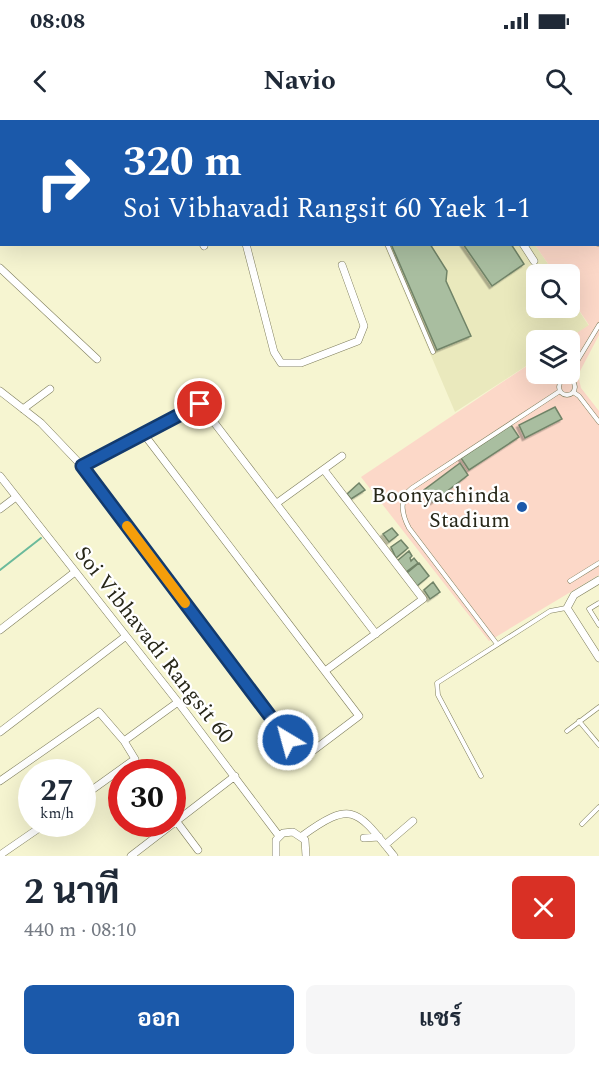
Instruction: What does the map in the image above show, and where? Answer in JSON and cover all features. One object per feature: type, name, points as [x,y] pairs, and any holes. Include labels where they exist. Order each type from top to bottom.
[{"type":"street","points":[[247,246],[274,352],[281,363],[290,365],[358,341],[362,335],[364,326],[342,265]]},
{"type":"street","points":[[524,246],[534,261]]},
{"type":"street","points":[[0,268],[97,359]]},
{"type":"street","points":[[23,409],[50,389]]},
{"type":"street","points":[[0,391],[23,409],[82,466],[302,759],[358,716],[143,433]]},
{"type":"street","points":[[82,466],[200,404],[376,634]]},
{"type":"street","points":[[277,502],[342,456]]},
{"type":"street","points":[[324,470],[423,599],[325,671]]},
{"type":"street","name":"Soi Vibhavadi Rangsit 60","points":[[0,476],[236,776],[279,836]]},
{"type":"street","points":[[0,509],[16,497]]},
{"type":"street","points":[[0,630],[75,572]]},
{"type":"street","points":[[599,580],[574,595],[567,608],[599,658]]},
{"type":"street","points":[[0,732],[126,636]]},
{"type":"street","points":[[124,741],[178,702]]},
{"type":"street","points":[[0,781],[96,712],[102,713],[135,759],[96,787]]},
{"type":"street","points":[[186,815],[236,776]]},
{"type":"street","points":[[302,836],[324,819],[339,812],[348,812],[357,816],[379,837],[394,856]]},
{"type":"street","points":[[385,845],[414,821]]},
{"type":"street","points":[[276,856],[274,846],[279,836],[288,832],[302,836],[308,845],[306,856]]},
{"type":"street","points":[[186,834],[198,850]]},
{"type":"street","points":[[0,855],[26,837]]},
{"type":"street","points":[[131,856],[157,837]]},
{"type":"street","points":[[364,838],[379,837]]},
{"type":"lane","points":[[388,246],[433,352]]},
{"type":"lane","points":[[580,356],[599,325]]},
{"type":"lane","points":[[560,391],[561,384]]},
{"type":"lane","points":[[573,392],[574,384]]},
{"type":"lane","points":[[560,391],[566,395],[573,392]]},
{"type":"lane","points":[[497,644],[409,528],[402,509],[404,498],[412,488],[560,391]]},
{"type":"lane","points":[[573,392],[579,396],[599,422]]},
{"type":"lane","points":[[570,581],[599,563]]},
{"type":"lane","points":[[599,603],[589,609],[599,625]]},
{"type":"lane","points":[[481,776],[436,688],[441,679],[550,611],[567,608]]},
{"type":"lane","points":[[567,731],[599,707]]},
{"type":"lane","points":[[579,721],[599,745]]},
{"type":"lane","points":[[582,824],[599,807]]},
{"type":"shaded area","points":[[384,246],[536,246],[548,264],[526,264],[526,318],[580,318],[580,312],[589,326],[580,331],[526,330],[526,366],[455,412]]},
{"type":"shaded area","points":[[536,246],[599,246],[599,335],[580,371],[580,331],[589,325],[580,312],[580,264],[548,264]]},
{"type":"shaded area","points":[[526,366],[526,384],[580,384],[599,411],[599,575],[489,641],[361,477]]},
{"type":"building","points":[[392,246],[431,246],[447,271],[446,281],[471,336],[437,350]]},
{"type":"building","points":[[464,246],[512,246],[524,264],[492,286]]},
{"type":"building","points":[[555,407],[562,419],[525,438],[519,425]]},
{"type":"building","points":[[511,425],[519,437],[469,470],[461,458]]},
{"type":"building","points":[[460,463],[468,475],[433,502],[424,490]]},
{"type":"building","points":[[359,483],[365,490],[351,499],[347,494]]},
{"type":"building","points":[[392,528],[398,535],[389,542],[383,534]]},
{"type":"building","points":[[401,540],[408,548],[396,558],[391,547]]},
{"type":"building","points":[[409,551],[412,556],[411,561],[414,558],[418,563],[406,572],[397,561]]},
{"type":"building","points":[[419,563],[429,576],[417,586],[407,573]]},
{"type":"building","points":[[433,582],[440,592],[430,599],[424,590]]},
{"type":"waterway","points":[[0,570],[41,538]]},
{"type":"slow traffic","points":[[127,526],[185,603]]},
{"type":"place","name":"Boonyachinda Stadium","points":[[522,507]]},
{"type":"route","points":[[200,404],[195,404],[82,466],[288,740]]}]
